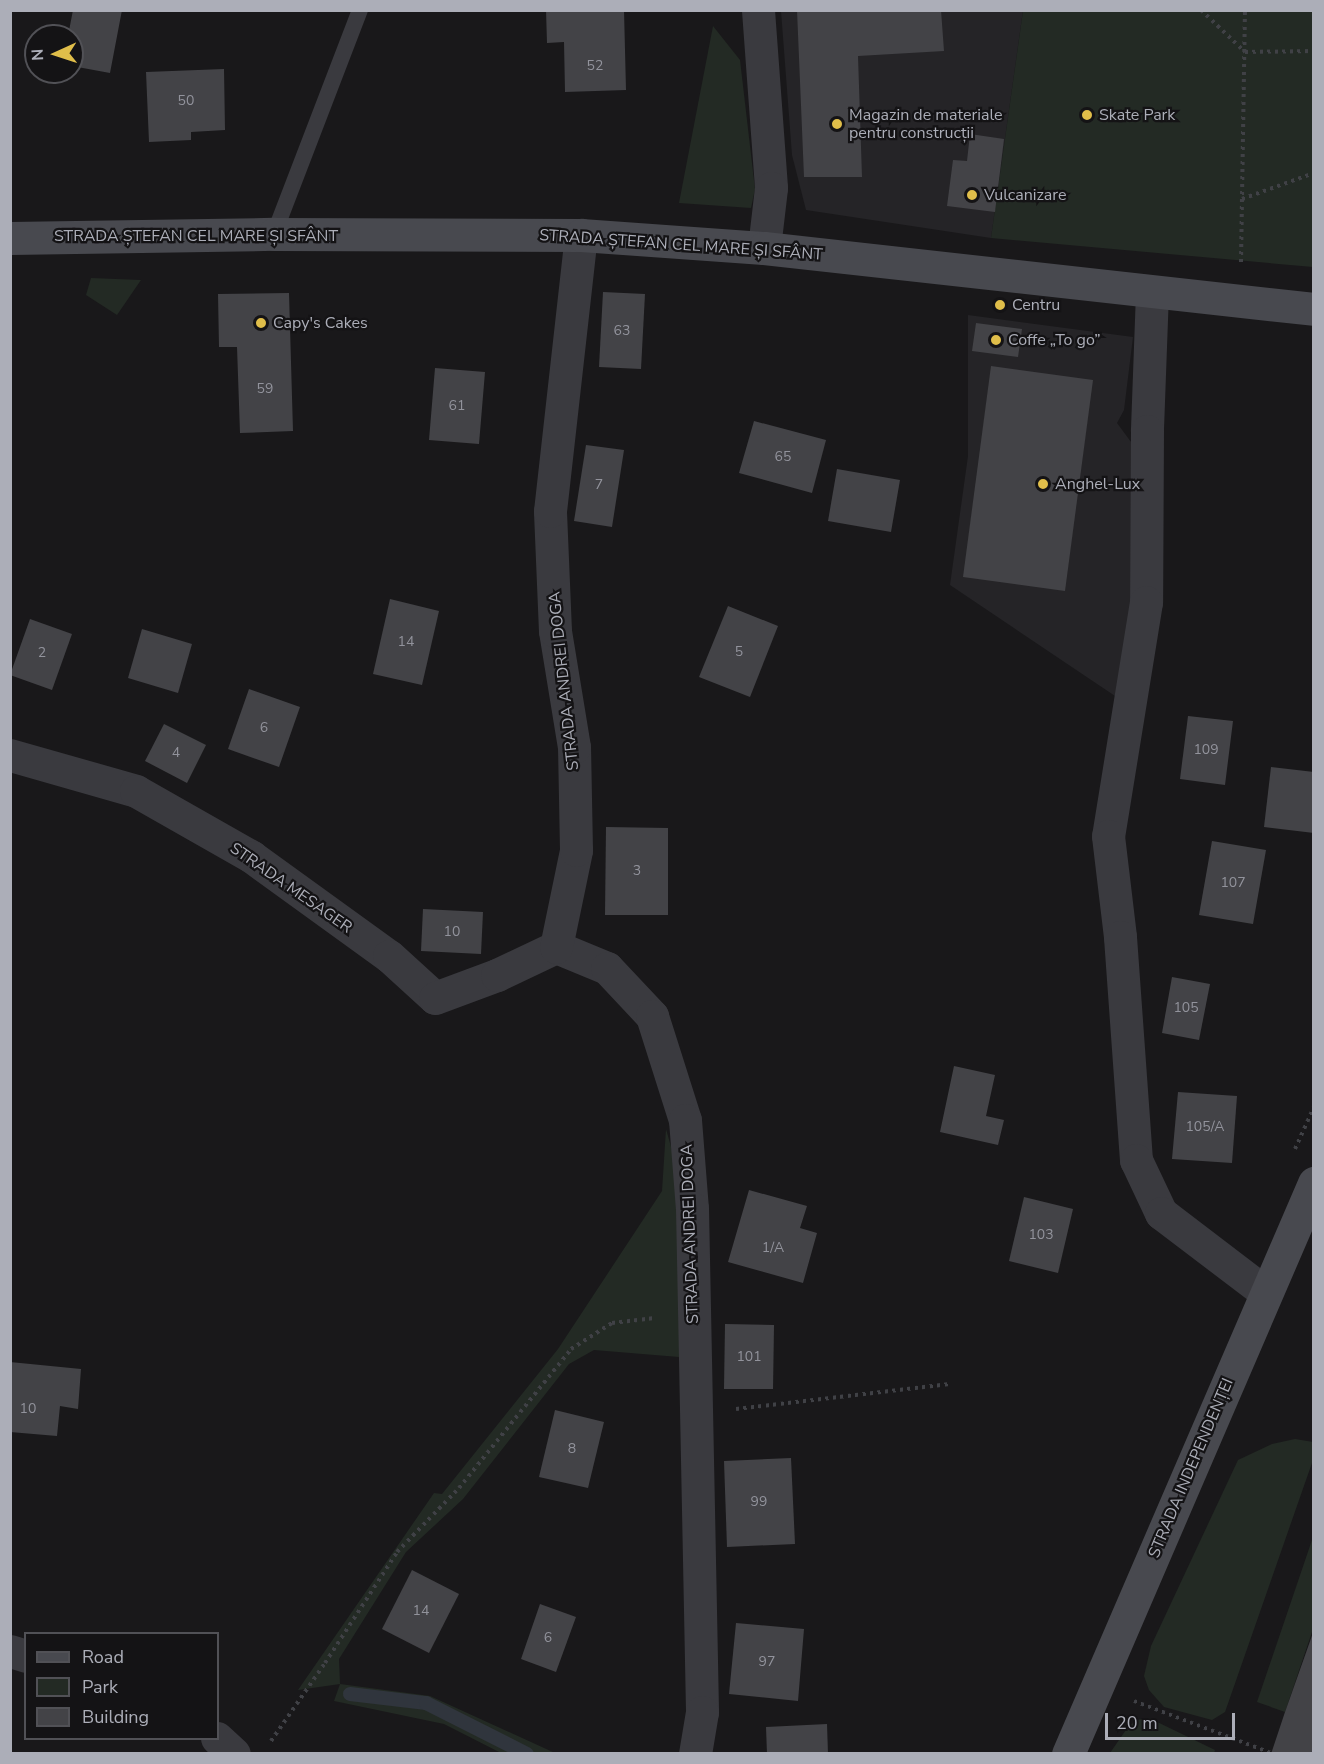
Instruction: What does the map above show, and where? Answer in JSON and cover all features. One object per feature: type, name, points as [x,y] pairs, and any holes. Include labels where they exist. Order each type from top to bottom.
[{"type":"main road","name":"STRADA ȘTEFAN CEL MARE ȘI SFÂNT","points":[[10,238],[274,234],[580,235],[764,248],[1314,309]]},
{"type":"main road","name":"STRADA INDEPENDENȚEI","points":[[1068,1754],[1314,1183]]},
{"type":"street","points":[[758,10],[771,188],[764,248]]},
{"type":"street","name":"STRADA ANDREI DOGA","points":[[580,235],[550,511],[555,631],[574,747],[576,839],[576,850],[556,946],[607,968],[652,1016],[686,1120],[692,1208],[694,1413],[702,1712],[695,1754]]},
{"type":"street","points":[[1152,292],[1147,431],[1146,602],[1108,836],[1120,937],[1136,1160],[1161,1213],[1266,1293]]},
{"type":"street","name":"STRADA MESAGER","points":[[10,755],[136,791],[252,857],[380,949],[435,998],[497,975],[556,946]]},
{"type":"street","points":[[219,1740],[234,1754]]},
{"type":"lane","points":[[274,234],[360,10]]},
{"type":"path","points":[[1201,10],[1245,52],[1314,51]]},
{"type":"path","points":[[1241,264],[1245,10]]},
{"type":"path","points":[[1242,200],[1314,172]]},
{"type":"path","points":[[268,1744],[325,1663],[397,1552],[459,1488],[571,1349],[612,1323],[693,1312]]},
{"type":"path","points":[[694,1413],[950,1384]]},
{"type":"path","points":[[1097,1686],[1271,1753]]},
{"type":"shaded area","points":[[781,11],[1023,11],[991,238],[806,210],[792,155]]},
{"type":"shaded area","name":"Anghel-Lux","points":[[968,315],[1133,337],[1124,410],[1117,423],[1134,446],[1134,585],[1118,698],[950,585],[968,456]]},
{"type":"green space","points":[[1023,11],[1313,11],[1313,267],[991,238]]},
{"type":"green space","points":[[713,26],[740,60],[755,189],[751,208],[679,203]]},
{"type":"green space","points":[[91,278],[141,280],[117,315],[86,295]]},
{"type":"green space","points":[[666,1129],[681,1182],[679,1357],[594,1350],[569,1364],[463,1499],[406,1552],[339,1659],[340,1684],[298,1690],[434,1493],[442,1494],[558,1349],[662,1191]]},
{"type":"green space","points":[[1295,1439],[1313,1442],[1313,1460],[1225,1712],[1212,1720],[1164,1707],[1149,1690],[1144,1676],[1151,1646],[1238,1460],[1272,1444]]},
{"type":"green space","points":[[1313,1537],[1313,1629],[1285,1712],[1257,1702]]},
{"type":"green space","points":[[340,1684],[430,1696],[555,1753],[501,1753],[444,1724],[334,1701]]},
{"type":"green space","points":[[1149,1718],[1215,1750],[1214,1753],[1110,1753],[1128,1727],[1137,1720]]},
{"type":"building","points":[[73,10],[122,10],[110,73],[84,68],[84,24],[70,24]]},
{"type":"building","points":[[546,10],[624,10],[626,90],[565,92],[564,42],[547,43]]},
{"type":"building","points":[[797,10],[941,10],[944,51],[858,56],[862,177],[804,177]]},
{"type":"building","points":[[224,69],[225,130],[191,132],[191,140],[149,142],[146,72]]},
{"type":"building","points":[[970,134],[1004,139],[995,212],[947,206],[953,160],[967,161]]},
{"type":"building","points":[[603,292],[645,294],[641,369],[599,367]]},
{"type":"building","points":[[289,293],[293,431],[240,433],[237,347],[219,347],[218,294]]},
{"type":"building","points":[[976,323],[1022,329],[1018,357],[972,351]]},
{"type":"building","points":[[991,366],[1093,380],[1065,591],[963,577]]},
{"type":"building","points":[[435,368],[485,372],[479,444],[429,440]]},
{"type":"building","points":[[754,421],[826,440],[812,493],[739,473]]},
{"type":"building","points":[[586,445],[624,450],[612,527],[574,521]]},
{"type":"building","points":[[837,469],[900,480],[891,532],[828,521]]},
{"type":"building","points":[[390,599],[439,611],[422,685],[373,674]]},
{"type":"building","points":[[728,606],[778,626],[750,697],[699,677]]},
{"type":"building","points":[[30,619],[72,634],[52,690],[10,675]]},
{"type":"building","points":[[142,629],[192,644],[178,693],[128,678]]},
{"type":"building","points":[[249,689],[300,707],[279,767],[228,749]]},
{"type":"building","points":[[1188,716],[1233,721],[1225,785],[1180,779]]},
{"type":"building","points":[[164,724],[206,745],[187,783],[145,761]]},
{"type":"building","points":[[1271,767],[1314,772],[1314,833],[1264,827]]},
{"type":"building","points":[[606,827],[668,828],[668,915],[605,915]]},
{"type":"building","points":[[1212,841],[1266,850],[1253,924],[1199,915]]},
{"type":"building","points":[[423,909],[483,912],[481,954],[421,951]]},
{"type":"building","points":[[1172,977],[1210,984],[1199,1040],[1162,1033]]},
{"type":"building","points":[[954,1066],[995,1075],[986,1116],[1004,1120],[998,1145],[940,1132]]},
{"type":"building","points":[[1178,1092],[1237,1096],[1232,1163],[1172,1159]]},
{"type":"building","points":[[749,1190],[807,1206],[800,1228],[817,1233],[803,1283],[728,1262]]},
{"type":"building","points":[[1024,1197],[1073,1209],[1058,1273],[1009,1261]]},
{"type":"building","points":[[725,1324],[774,1325],[773,1389],[724,1389]]},
{"type":"building","points":[[10,1362],[81,1369],[78,1409],[60,1406],[57,1436],[10,1432]]},
{"type":"building","points":[[555,1410],[604,1422],[588,1488],[539,1477]]},
{"type":"building","points":[[791,1458],[795,1544],[727,1547],[724,1461]]},
{"type":"building","points":[[412,1570],[459,1594],[429,1653],[382,1629]]},
{"type":"building","points":[[540,1604],[576,1617],[556,1672],[521,1659]]},
{"type":"building","points":[[736,1623],[804,1629],[798,1701],[729,1694]]},
{"type":"building","points":[[1314,1630],[1314,1754],[1271,1754],[1285,1712]]},
{"type":"building","points":[[827,1724],[828,1754],[767,1754],[766,1727]]},
{"type":"waterway","points":[[350,1694],[426,1703],[527,1754]]},
{"type":"place","name":"Skate Park","points":[[1087,115]]},
{"type":"place","name":"Magazin de materiale pentru construcții","points":[[837,124]]},
{"type":"place","name":"Vulcanizare","points":[[972,195]]},
{"type":"place","name":"Centru","points":[[1000,305]]},
{"type":"place","name":"Capy's Cakes","points":[[261,323]]},
{"type":"place","name":"Coffe „To go”","points":[[996,340]]},
{"type":"place","name":"Anghel-Lux","points":[[1043,484]]}]
